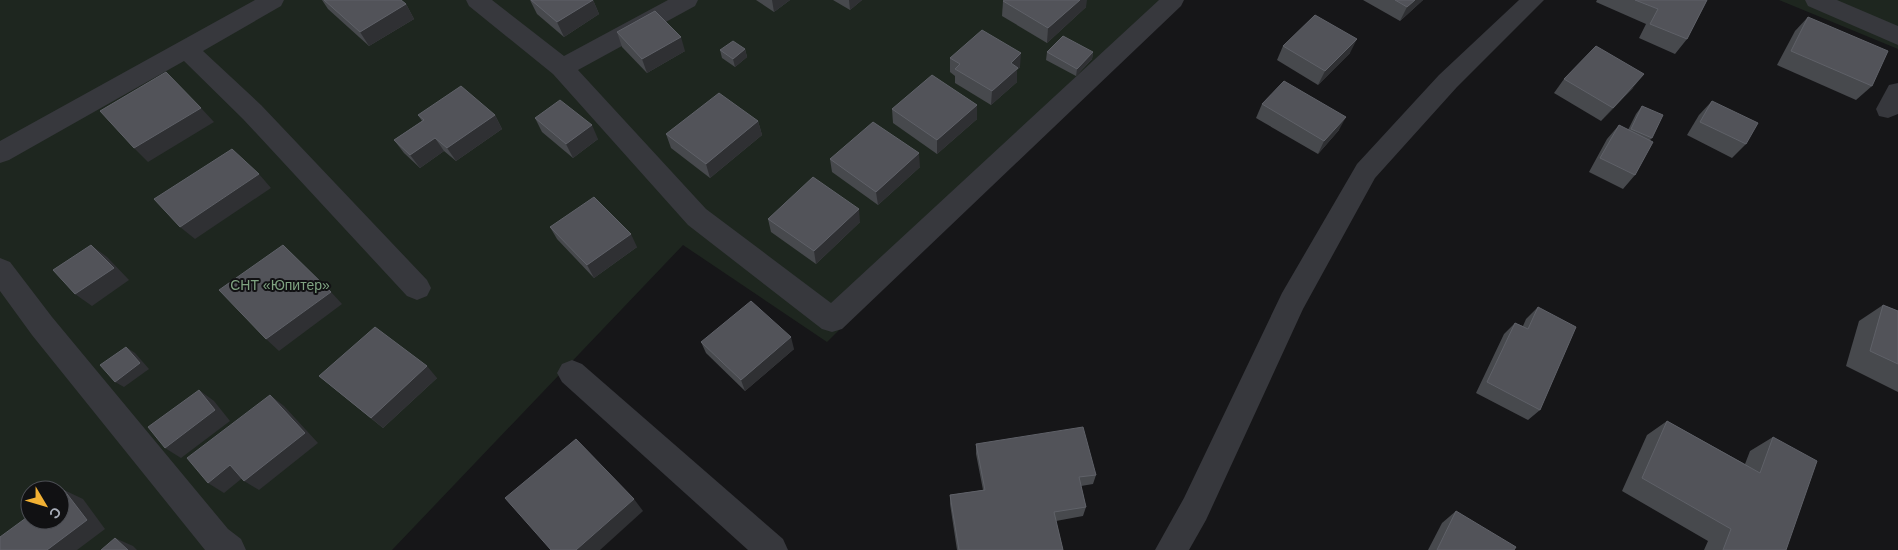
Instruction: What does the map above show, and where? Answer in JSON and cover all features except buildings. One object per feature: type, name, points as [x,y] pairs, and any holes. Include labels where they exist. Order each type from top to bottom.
[{"type":"street","points":[[0,153],[273,0]]},
{"type":"street","points":[[477,0],[562,68],[697,217],[832,320],[1173,0]]},
{"type":"street","points":[[562,68],[688,0]]},
{"type":"street","points":[[1171,550],[1195,509],[1292,302],[1366,171],[1448,81],[1533,0]]},
{"type":"street","points":[[1816,0],[1898,36]]},
{"type":"street","points":[[186,49],[252,112],[417,288]]},
{"type":"street","points":[[0,270],[48,334],[217,540],[230,550]]},
{"type":"street","points":[[572,374],[772,550]]},
{"type":"green space","name":"СНТ «Юпитер»","points":[[0,0],[1172,0],[827,342],[683,245],[392,550],[0,550]]},
{"type":"green space","points":[[1779,0],[1898,0],[1898,49]]}]
